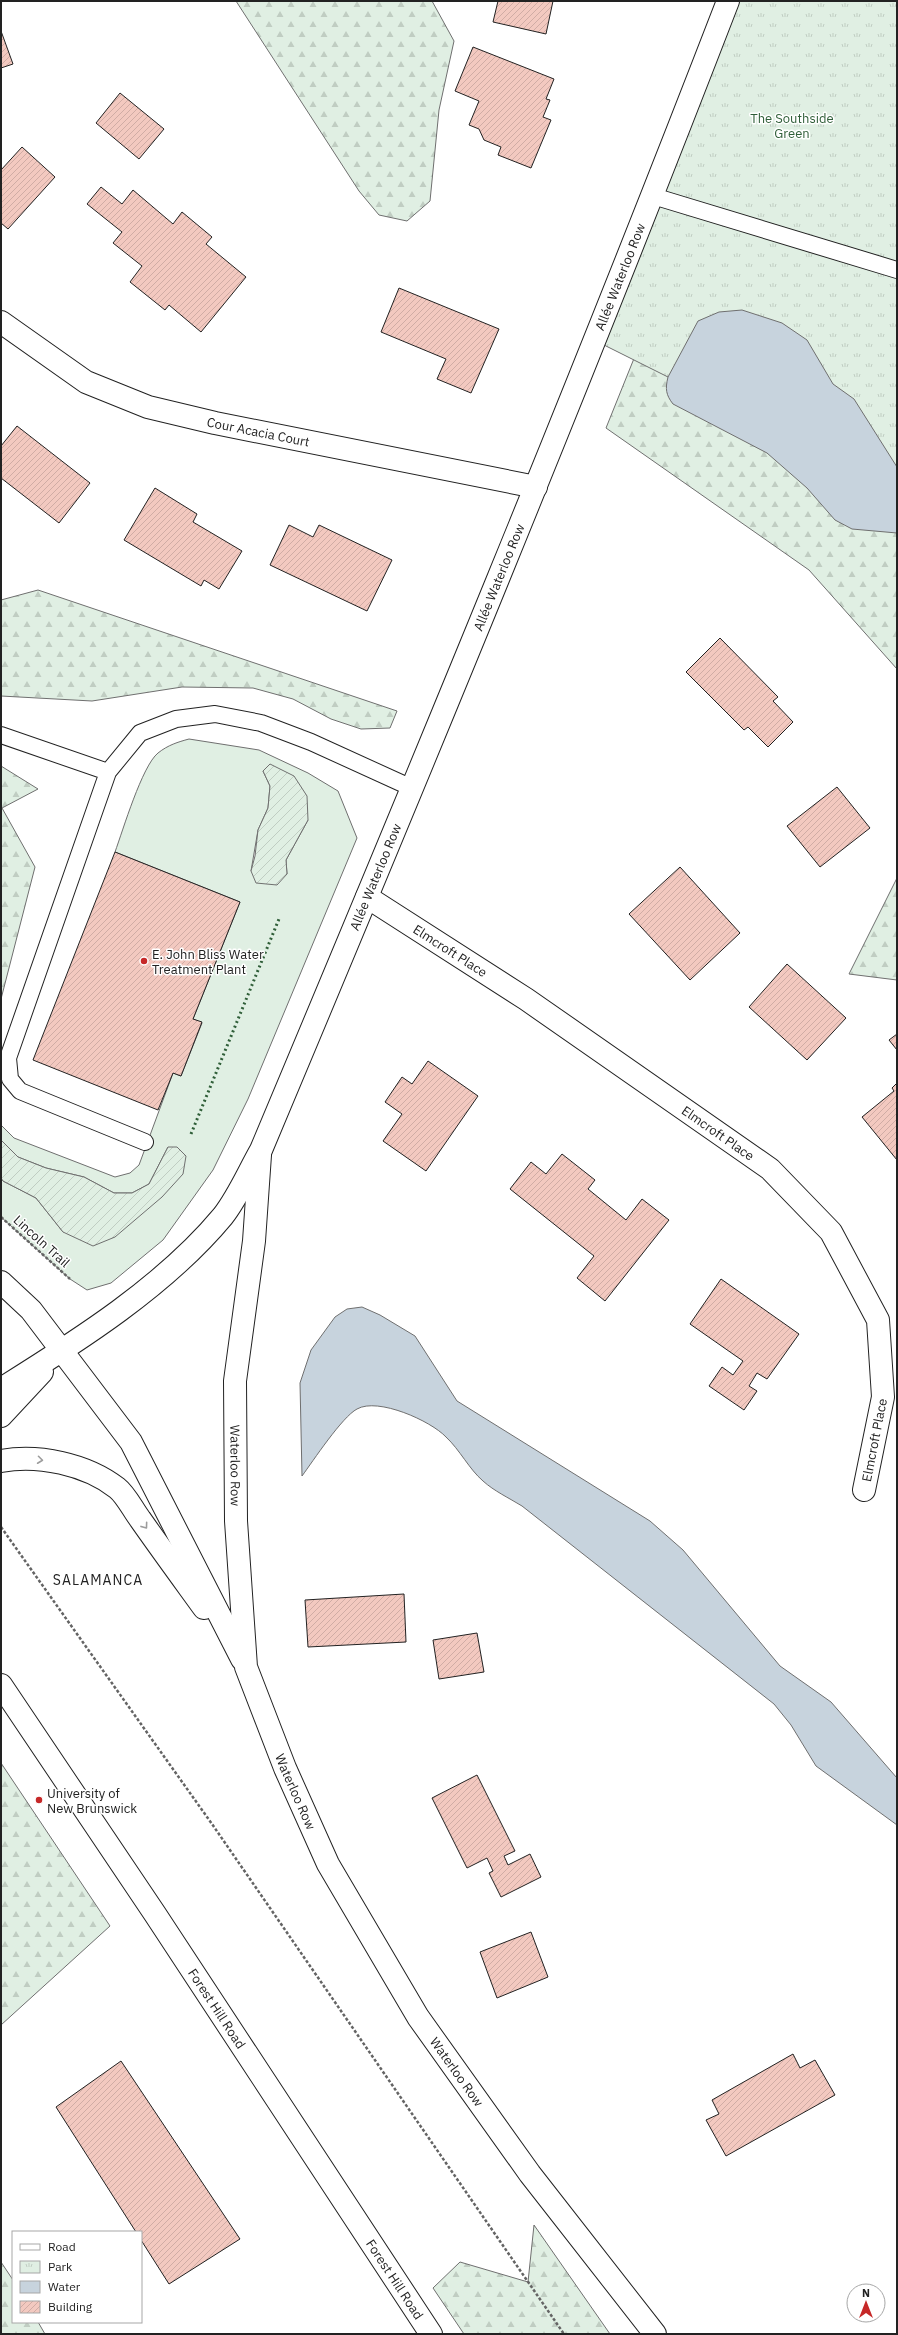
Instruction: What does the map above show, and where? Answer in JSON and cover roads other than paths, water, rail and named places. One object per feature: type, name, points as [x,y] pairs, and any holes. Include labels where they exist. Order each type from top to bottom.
[{"type":"main road","name":"Allée Waterloo Row","points":[[261,1150],[536,487],[653,196],[728,1]]},
{"type":"main road","name":"Cour Acacia Court","points":[[1,322],[86,382],[148,407],[215,423],[536,487]]},
{"type":"main road","name":"Elmcroft Place","points":[[367,897],[532,1004],[770,1169],[831,1232],[878,1320],[884,1396],[864,1490]]},
{"type":"main road","points":[[1,1389],[62,1351],[175,1268],[224,1215],[261,1150]]},
{"type":"main road","name":"Waterloo Row","points":[[261,1150],[254,1241],[235,1381],[236,1521],[246,1668],[285,1768],[328,1864],[418,2017],[530,2174],[655,2334]]},
{"type":"main road","points":[[1,1282],[31,1310],[131,1442],[246,1668]]},
{"type":"main road","points":[[1,1416],[62,1351]]},
{"type":"main road","points":[[1,1461],[18,1458],[40,1459],[63,1464],[92,1474],[118,1488],[246,1668]]},
{"type":"main road","name":"Forest Hill Road","points":[[1,1685],[163,1927],[431,2334]]},
{"type":"lane","points":[[653,196],[897,270]]},
{"type":"lane","points":[[144,1142],[20,1091],[10,1079],[8,1058],[108,772],[140,733],[176,719],[215,714],[261,724],[296,736],[412,788]]},
{"type":"lane","points":[[1,735],[108,772]]},
{"type":"water","points":[[742,310],[782,323],[807,340],[833,384],[854,399],[897,467],[897,533],[852,529],[835,520],[807,488],[767,453],[673,404],[667,392],[668,377],[698,321],[719,312]]},
{"type":"water","points":[[362,1307],[380,1315],[415,1336],[457,1401],[650,1521],[683,1550],[780,1666],[831,1702],[897,1778],[897,1825],[816,1766],[791,1725],[774,1704],[522,1506],[487,1485],[473,1471],[451,1442],[429,1424],[404,1412],[390,1408],[366,1406],[357,1409],[336,1430],[302,1476],[300,1383],[311,1350],[335,1317],[347,1309]]},
{"type":"place","name":"E. John Bliss Water Treatment Plant","points":[[144,961]]},
{"type":"place","name":"University of New Brunswick","points":[[39,1800]]},
{"type":"district","name":"SALAMANCA","points":[[98,1580]]},
{"type":"park label","name":"The Southside Green","points":[[792,126]]}]
